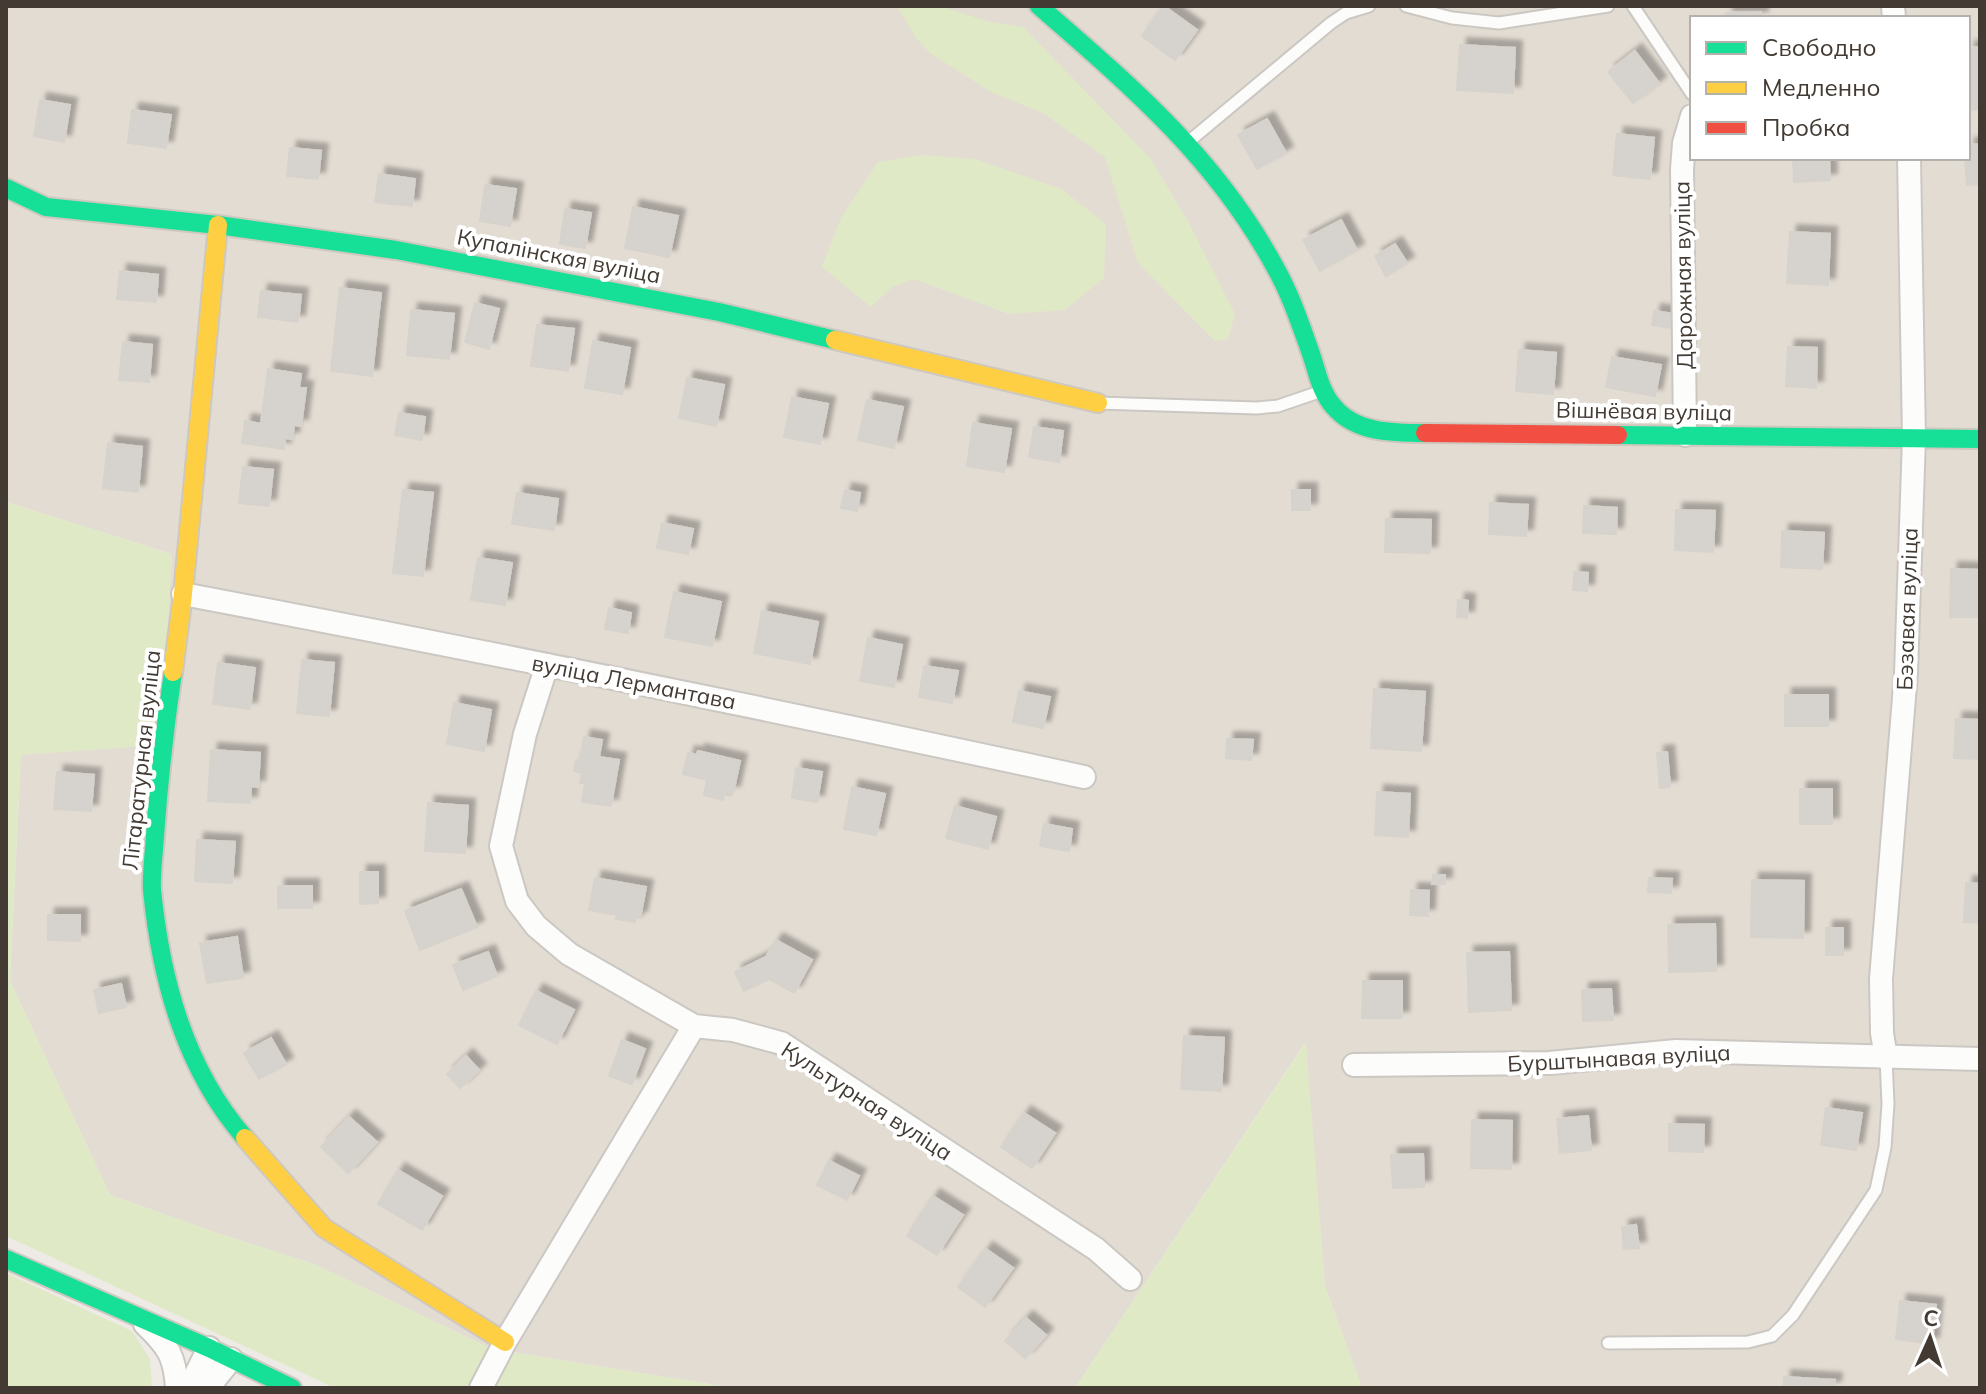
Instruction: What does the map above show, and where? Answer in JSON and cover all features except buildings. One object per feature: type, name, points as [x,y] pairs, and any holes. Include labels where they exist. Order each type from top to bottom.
[{"type":"street","points":[[1039,6],[1139,93],[1187,143],[1239,210],[1275,267],[1295,311],[1323,391]]},
{"type":"street","name":"Дарожная вуліца","points":[[1685,435],[1682,169],[1684,143],[1690,123]]},
{"type":"street","name":"Бэзавая вуліца","points":[[1886,1058],[1882,1033],[1881,979],[1906,673],[1914,438],[1909,160]]},
{"type":"street","name":"Купалінская вуліца","points":[[6,188],[46,207],[218,225],[396,250],[705,309],[1098,403]]},
{"type":"street","name":"Літаратурная вуліца","points":[[218,225],[183,594],[159,773],[152,888],[170,999],[192,1057],[233,1124],[324,1228],[505,1342]]},
{"type":"street","name":"Вішнёвая вуліца","points":[[1323,391],[1345,418],[1363,427],[1386,432],[1980,439]]},
{"type":"street","name":"вуліца Лермантава","points":[[183,594],[825,720],[1084,777]]},
{"type":"street","name":"Культурная вуліца","points":[[547,665],[525,734],[501,846],[517,901],[536,926],[569,954],[694,1026],[733,1030],[781,1043],[1096,1249],[1130,1279]]},
{"type":"street","points":[[481,1388],[505,1342],[694,1026]]},
{"type":"street","name":"Бурштынавая вуліца","points":[[1354,1065],[1549,1063],[1676,1051],[1980,1059]]},
{"type":"street","points":[[6,1259],[292,1388]]},
{"type":"street","points":[[139,1317],[166,1344],[176,1364],[177,1388]]},
{"type":"street","points":[[189,1388],[209,1348]]},
{"type":"street","points":[[208,1388],[231,1359]]},
{"type":"lane","points":[[1187,143],[1331,23],[1346,13],[1369,6]]},
{"type":"lane","points":[[1406,6],[1452,18],[1499,23],[1611,6],[1633,6],[1690,91]]},
{"type":"lane","points":[[1098,403],[1257,408],[1278,406],[1323,391]]},
{"type":"lane","points":[[1608,1343],[1748,1342],[1772,1336],[1793,1315],[1876,1190],[1885,1147],[1888,1104],[1886,1058]]},
{"type":"shaded area","points":[[6,6],[1980,6],[1980,1388],[1362,1388],[1325,1286],[1305,1043],[1075,1388],[734,1388],[492,1349],[314,1264],[110,1195],[10,981],[21,754],[160,744],[172,554],[6,502]]},
{"type":"green space","points":[[897,6],[939,6],[990,22],[1023,27],[1150,158],[1188,221],[1235,314],[1228,339],[1215,341],[1138,263],[1105,157],[1043,113],[993,93],[930,53],[916,38]]},
{"type":"green space","points":[[922,155],[975,159],[1061,189],[1106,224],[1104,278],[1065,310],[1009,314],[914,279],[892,287],[871,307],[822,267],[841,218],[878,162]]},
{"type":"green space","points":[[6,502],[172,554],[161,745],[21,755],[10,981],[110,1195],[314,1264],[492,1349],[734,1388],[335,1388],[6,1236]]},
{"type":"green space","points":[[1306,1042],[1325,1286],[1362,1388],[1075,1388]]},
{"type":"green space","points":[[6,1273],[132,1331],[150,1359],[152,1388],[6,1388]]},
{"type":"traffic: fast","points":[[1039,6],[1139,95],[1226,191],[1280,277],[1322,388],[1334,407],[1343,416],[1364,427],[1388,432],[1425,433]]},
{"type":"traffic: fast","points":[[6,188],[46,207],[218,225],[396,250],[719,312],[835,340]]},
{"type":"traffic: fast","points":[[1618,435],[1980,439]]},
{"type":"traffic: fast","points":[[173,672],[152,870],[156,924],[179,1022],[206,1083],[245,1138]]},
{"type":"traffic: fast","points":[[6,1259],[292,1388]]},
{"type":"traffic: slow","points":[[173,672],[218,225]]},
{"type":"traffic: slow","points":[[835,340],[1098,403]]},
{"type":"traffic: slow","points":[[245,1138],[324,1228],[505,1342]]},
{"type":"traffic: jam","points":[[1425,433],[1618,435]]}]
